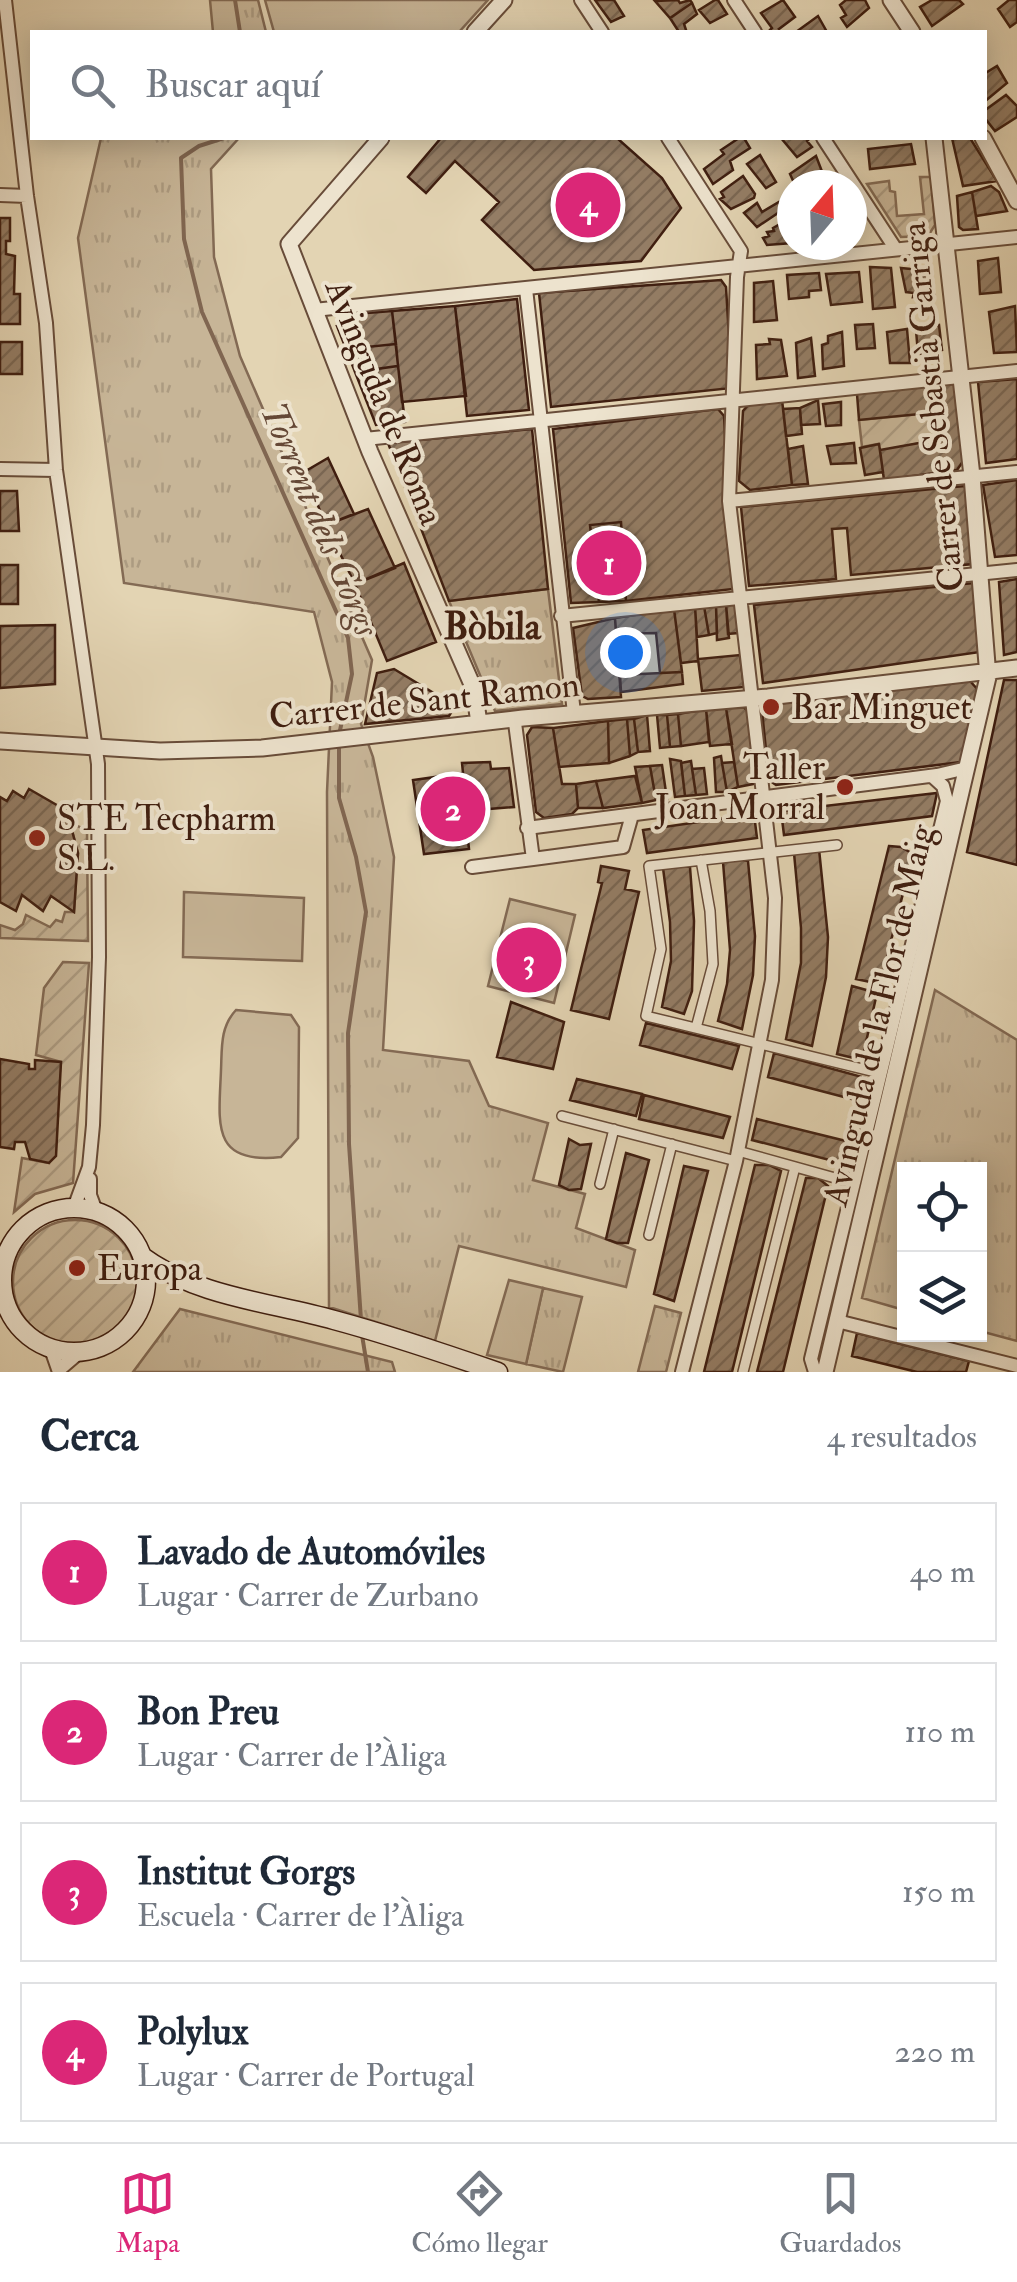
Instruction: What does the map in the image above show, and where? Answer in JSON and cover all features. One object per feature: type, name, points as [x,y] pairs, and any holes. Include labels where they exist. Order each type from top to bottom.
[{"type":"main road","points":[[143,1257],[147,1278],[144,1300],[134,1322],[121,1336],[100,1348],[80,1352],[51,1349],[33,1340],[15,1322],[5,1300],[1,1276],[8,1240],[41,1216],[74,1208],[96,1211],[123,1227],[143,1257],[195,1286],[422,1346],[498,1372]]},
{"type":"main road","points":[[144,1300],[164,1290],[195,1286]]},
{"type":"main road","points":[[422,1346],[474,1372]]},
{"type":"street","points":[[6,0],[27,196],[46,323],[56,470],[96,747],[99,957],[89,1167],[90,1195],[96,1211]]},
{"type":"street","points":[[477,30],[504,0]]},
{"type":"street","points":[[581,0],[601,30]]},
{"type":"street","points":[[734,0],[754,30]]},
{"type":"street","points":[[891,0],[911,30]]},
{"type":"street","name":"Avinguda de Roma","points":[[379,140],[290,238],[290,250],[365,439],[474,689],[479,718]]},
{"type":"street","points":[[669,140],[741,251],[729,501],[775,898],[772,980],[737,1156],[682,1372]]},
{"type":"street","points":[[824,140],[895,248]]},
{"type":"street","name":"Carrer de Sebastià Garriga","points":[[934,140],[972,476],[988,671]]},
{"type":"street","points":[[984,140],[1017,201]]},
{"type":"street","points":[[0,195],[27,196]]},
{"type":"street","points":[[314,310],[1017,236]]},
{"type":"street","points":[[526,289],[574,713]]},
{"type":"street","points":[[365,439],[1017,371]]},
{"type":"street","points":[[0,470],[56,470]]},
{"type":"street","points":[[729,501],[1017,472]]},
{"type":"street","points":[[561,616],[1017,570]]},
{"type":"street","name":"Carrer de Sant Ramon","points":[[0,741],[202,752],[362,737],[479,718],[510,720],[751,699],[1017,668]]},
{"type":"street","name":"Avinguda de la Flor de Maig","points":[[825,1372],[988,671]]},
{"type":"street","points":[[510,720],[515,723],[533,859]]},
{"type":"street","points":[[527,828],[932,776],[967,768]]},
{"type":"street","name":"Avinguda de la Flor de Maig","points":[[815,1372],[810,1358],[947,804],[945,789],[932,776]]},
{"type":"street","points":[[472,866],[622,847],[632,815]]},
{"type":"street","points":[[837,845],[649,866],[662,949],[646,1016],[879,1073]]},
{"type":"street","points":[[696,1028],[713,964],[701,860]]},
{"type":"street","points":[[562,1116],[853,1182]]},
{"type":"street","points":[[600,1184],[614,1129]]},
{"type":"street","points":[[649,1235],[672,1144]]},
{"type":"street","points":[[743,1372],[795,1166]]},
{"type":"street","points":[[74,1208],[89,1167]]},
{"type":"street","points":[[837,1320],[1017,1366]]},
{"type":"street","points":[[51,1349],[60,1370],[80,1352]]},
{"type":"green space","points":[[210,0],[258,0],[266,30],[213,30]]},
{"type":"green space","points":[[265,0],[488,0],[461,30],[273,30]]},
{"type":"green space","points":[[101,140],[237,140],[211,169],[214,257],[240,356],[372,660],[361,724],[373,757],[394,857],[383,1050],[469,1061],[489,1106],[548,1123],[533,1180],[585,1194],[576,1228],[635,1250],[626,1287],[459,1246],[435,1341],[329,1307],[327,792],[332,682],[314,612],[124,583],[78,238]]},
{"type":"green space","points":[[920,177],[931,177],[935,225],[928,236],[901,237],[867,184],[889,181],[890,191],[895,192],[897,216],[924,214]]},
{"type":"green space","points":[[931,413],[936,440],[880,451],[878,444],[862,447],[859,420]]},
{"type":"green space","points":[[548,589],[562,704],[495,711],[449,601]]},
{"type":"green space","points":[[70,823],[87,830],[88,941],[0,938],[0,925],[15,930],[26,915],[50,927],[56,920],[62,922],[65,912],[74,912],[78,853]]},
{"type":"green space","points":[[184,892],[304,898],[302,961],[183,957]]},
{"type":"green space","points":[[510,899],[575,915],[554,1003],[488,986]]},
{"type":"green space","points":[[63,962],[89,963],[73,1183],[35,1194],[14,1212],[22,1158],[49,1163],[61,1062],[36,1055],[44,988]]},
{"type":"green space","points":[[935,990],[1017,1040],[1017,1341],[987,1333],[987,1162],[897,1162],[897,1308],[862,1298]]},
{"type":"green space","points":[[236,1010],[291,1015],[299,1027],[298,1138],[281,1157],[241,1154],[230,1147],[220,1123],[224,1031]]},
{"type":"green space","points":[[75,1220],[99,1225],[119,1238],[132,1258],[137,1282],[132,1306],[119,1326],[99,1339],[75,1344],[51,1339],[31,1326],[18,1306],[13,1282],[18,1258],[31,1238],[51,1225]]},
{"type":"green space","points":[[509,1280],[543,1288],[526,1364],[487,1355]]},
{"type":"green space","points":[[543,1288],[582,1297],[563,1372],[526,1364]]},
{"type":"green space","points":[[655,1306],[681,1313],[666,1372],[638,1372]]},
{"type":"green space","points":[[180,1309],[392,1362],[395,1372],[133,1372]]},
{"type":"building","points":[[595,0],[614,0],[624,16],[611,22]]},
{"type":"building","points":[[715,0],[727,14],[710,23],[699,10]]},
{"type":"building","points":[[783,0],[795,17],[780,30],[770,30],[761,13]]},
{"type":"building","points":[[846,0],[865,0],[869,8],[847,27],[840,5]]},
{"type":"building","points":[[932,0],[959,0],[963,4],[932,26],[920,7]]},
{"type":"building","points":[[1009,0],[1017,0],[1017,22],[1010,27],[998,9]]},
{"type":"building","points":[[655,1],[692,3],[670,18]]},
{"type":"building","points":[[692,3],[697,14],[684,24],[686,30],[678,30],[670,18]]},
{"type":"building","points":[[818,16],[826,30],[799,30]]},
{"type":"building","points":[[997,66],[1007,83],[987,100],[987,72]]},
{"type":"building","points":[[1006,95],[1017,106],[1017,117],[995,131],[987,121],[987,109]]},
{"type":"building","points":[[439,140],[619,140],[662,178],[681,208],[641,261],[534,270],[482,220],[499,202],[455,161],[426,193],[408,177]]},
{"type":"building","points":[[736,140],[745,140],[750,148],[730,161],[733,170],[713,184],[704,169],[724,154],[721,150]]},
{"type":"building","points":[[783,140],[808,140],[812,147],[797,157]]},
{"type":"building","points":[[952,140],[971,140],[997,181],[963,186]]},
{"type":"building","points":[[911,144],[915,164],[870,169],[868,149]]},
{"type":"building","points":[[760,155],[776,182],[766,188],[747,164]]},
{"type":"building","points":[[816,156],[821,170],[796,170]]},
{"type":"building","points":[[743,176],[754,198],[731,209],[720,199],[724,197],[721,192]]},
{"type":"building","points":[[991,186],[999,192],[1007,211],[976,216],[972,192]]},
{"type":"building","points":[[972,192],[978,229],[963,230],[959,227],[957,196]]},
{"type":"building","points":[[757,203],[762,212],[777,203],[777,214],[757,227],[744,213]]},
{"type":"building","points":[[0,218],[10,218],[6,254],[15,256],[14,294],[20,294],[20,324],[0,324]]},
{"type":"building","points":[[777,226],[777,244],[767,245],[763,238]]},
{"type":"building","points":[[998,258],[1001,292],[980,294],[978,261]]},
{"type":"building","points":[[870,267],[891,268],[895,307],[873,309]]},
{"type":"building","points":[[901,268],[931,271],[934,295],[913,297],[914,293],[906,292]]},
{"type":"building","points":[[859,272],[862,302],[831,305],[826,274]]},
{"type":"building","points":[[819,273],[821,290],[809,291],[809,297],[789,299],[787,275]]},
{"type":"building","points":[[721,280],[726,287],[732,388],[551,407],[539,293]]},
{"type":"building","points":[[773,281],[777,320],[754,322],[754,283]]},
{"type":"building","points":[[517,299],[529,410],[467,416],[455,306]]},
{"type":"building","points":[[455,306],[466,396],[402,402],[392,311]]},
{"type":"building","points":[[1015,306],[1017,352],[994,353],[989,312]]},
{"type":"building","points":[[392,311],[396,344],[358,348],[354,314]]},
{"type":"building","points":[[356,324],[358,348],[346,349],[337,326]]},
{"type":"building","points":[[873,324],[875,348],[857,349],[855,325]]},
{"type":"building","points":[[939,325],[942,350],[918,354],[916,330]]},
{"type":"building","points":[[907,329],[910,363],[890,363],[887,332]]},
{"type":"building","points":[[842,332],[844,366],[823,369],[822,345],[828,343],[828,336]]},
{"type":"building","points":[[811,338],[815,376],[798,378],[796,343]]},
{"type":"building","points":[[769,339],[781,340],[787,376],[757,379],[756,345],[770,344]]},
{"type":"building","points":[[0,342],[22,342],[22,374],[0,374]]},
{"type":"building","points":[[396,344],[398,366],[355,372],[346,349]]},
{"type":"building","points":[[398,366],[405,422],[376,425],[355,372]]},
{"type":"building","points":[[1017,379],[1017,459],[986,463],[978,382]]},
{"type":"building","points":[[948,381],[958,388],[966,457],[957,470],[884,480],[880,450],[936,440],[929,413],[859,420],[857,394]]},
{"type":"building","points":[[782,400],[792,485],[750,490],[739,481],[743,411],[750,403]]},
{"type":"building","points":[[818,400],[820,424],[801,425],[800,408]]},
{"type":"building","points":[[841,402],[841,425],[826,426],[823,404]]},
{"type":"building","points":[[800,408],[802,434],[786,436],[783,409]]},
{"type":"building","points":[[718,409],[724,416],[733,589],[626,601],[621,522],[590,525],[599,602],[571,603],[553,429]]},
{"type":"building","points":[[532,429],[548,589],[449,601],[388,443]]},
{"type":"building","points":[[854,443],[856,463],[831,464],[827,446]]},
{"type":"building","points":[[879,444],[883,472],[865,475],[860,448]]},
{"type":"building","points":[[803,446],[808,484],[792,485],[788,449]]},
{"type":"building","points":[[328,458],[354,514],[326,525],[304,472]]},
{"type":"building","points":[[1017,480],[1017,555],[995,557],[983,485]]},
{"type":"building","points":[[965,486],[973,564],[851,575],[847,528],[832,529],[836,579],[749,586],[741,507]]},
{"type":"building","points":[[0,491],[17,491],[19,531],[0,531]]},
{"type":"building","points":[[368,509],[395,568],[355,584],[326,525]]},
{"type":"building","points":[[621,522],[626,601],[599,602],[590,525]]},
{"type":"building","points":[[404,563],[436,642],[387,661],[355,584]]},
{"type":"building","points":[[0,565],[18,565],[18,604],[0,604]]},
{"type":"building","points":[[1017,579],[1017,652],[1004,655],[999,582]]},
{"type":"building","points":[[974,583],[980,652],[763,683],[754,605]]},
{"type":"building","points":[[726,604],[729,638],[717,640],[716,605]]},
{"type":"building","points":[[726,604],[737,604],[738,633],[728,634]]},
{"type":"building","points":[[716,605],[717,633],[709,635],[704,606]]},
{"type":"building","points":[[695,606],[698,661],[681,663],[674,609]]},
{"type":"building","points":[[695,606],[704,606],[709,635],[697,637]]},
{"type":"building","points":[[674,609],[682,672],[660,673],[656,633],[616,634],[615,618]]},
{"type":"building","points":[[615,618],[621,697],[588,699],[582,696],[573,628]]},
{"type":"building","points":[[55,625],[55,684],[0,688],[0,626]]},
{"type":"building","points":[[740,655],[744,687],[702,691],[698,659]]},
{"type":"building","points":[[394,669],[455,706],[449,716],[365,724],[377,673]]},
{"type":"building","points":[[682,672],[683,684],[621,692],[620,675]]},
{"type":"building","points":[[1004,680],[1017,680],[1017,865],[967,852]]},
{"type":"building","points":[[970,681],[979,691],[961,762],[776,785],[769,780],[762,711],[767,705]]},
{"type":"building","points":[[743,707],[750,712],[757,779],[753,784],[738,787],[726,708]]},
{"type":"building","points":[[726,708],[732,744],[710,746],[706,709]]},
{"type":"building","points":[[706,709],[709,742],[681,746],[678,714]]},
{"type":"building","points":[[678,714],[681,746],[670,747],[667,715]]},
{"type":"building","points":[[647,715],[650,751],[638,752],[634,719]]},
{"type":"building","points":[[657,715],[667,715],[670,747],[660,748]]},
{"type":"building","points":[[627,719],[630,756],[609,763],[608,721]]},
{"type":"building","points":[[627,719],[634,719],[638,752],[630,756]]},
{"type":"building","points":[[608,721],[609,763],[559,767],[553,728]]},
{"type":"building","points":[[532,727],[553,728],[562,784],[576,784],[578,808],[572,814],[544,818],[536,812],[527,735]]},
{"type":"building","points":[[721,756],[727,792],[716,792],[714,758]]},
{"type":"building","points":[[670,759],[681,761],[685,796],[675,797]]},
{"type":"building","points":[[691,761],[696,795],[685,796],[681,763]]},
{"type":"building","points":[[490,762],[491,769],[509,768],[514,807],[465,811],[469,849],[424,854],[413,780],[463,773],[462,763]]},
{"type":"building","points":[[734,762],[738,787],[727,792],[722,763]]},
{"type":"building","points":[[662,765],[667,799],[656,800],[650,766]]},
{"type":"building","points":[[650,766],[656,800],[642,803],[635,767]]},
{"type":"building","points":[[704,768],[707,794],[696,795],[692,769]]},
{"type":"building","points":[[460,774],[469,849],[424,854],[413,780]]},
{"type":"building","points":[[635,776],[642,803],[603,808],[596,781]]},
{"type":"building","points":[[596,781],[603,808],[578,808],[576,784]]},
{"type":"building","name":"STE Tecpharm S.L.","points":[[29,789],[74,815],[70,823],[78,853],[74,912],[51,896],[43,911],[22,895],[16,911],[0,902],[0,797],[7,801],[13,791],[24,798]]},
{"type":"building","points":[[937,793],[932,816],[784,835],[781,811]]},
{"type":"building","points":[[754,814],[757,838],[647,853],[643,830]]},
{"type":"building","points":[[889,846],[913,854],[880,984],[856,979]]},
{"type":"building","points":[[819,849],[828,937],[826,977],[812,1046],[786,1039],[801,963],[794,853]]},
{"type":"building","points":[[735,858],[748,861],[755,936],[753,975],[742,1029],[718,1021],[730,950],[723,862]]},
{"type":"building","points":[[601,866],[629,871],[625,889],[639,892],[609,1019],[571,1010],[602,883],[598,882]]},
{"type":"building","points":[[690,867],[694,921],[692,991],[684,1014],[662,1007],[671,961],[663,868]]},
{"type":"building","points":[[852,986],[877,993],[862,1060],[837,1054]]},
{"type":"building","points":[[511,1002],[564,1022],[553,1069],[497,1057]]},
{"type":"building","points":[[646,1023],[739,1046],[732,1069],[640,1045]]},
{"type":"building","points":[[774,1053],[866,1078],[859,1101],[768,1077]]},
{"type":"building","points":[[0,1059],[29,1064],[29,1069],[35,1069],[35,1060],[61,1062],[56,1156],[49,1163],[30,1159],[25,1142],[15,1142],[14,1149],[0,1147]]},
{"type":"building","points":[[577,1079],[642,1094],[636,1116],[570,1100]]},
{"type":"building","points":[[644,1095],[730,1117],[723,1138],[639,1119]]},
{"type":"building","points":[[757,1119],[850,1142],[845,1164],[752,1140]]},
{"type":"building","points":[[569,1139],[580,1145],[591,1144],[581,1189],[569,1190],[559,1185]]},
{"type":"building","points":[[626,1153],[649,1160],[628,1243],[617,1243],[606,1239]]},
{"type":"building","points":[[755,1165],[769,1165],[781,1171],[732,1372],[704,1372]]},
{"type":"building","points":[[684,1166],[708,1171],[674,1301],[654,1294]]},
{"type":"building","points":[[806,1178],[818,1178],[828,1186],[783,1372],[757,1372]]},
{"type":"building","points":[[857,1333],[969,1361],[966,1372],[917,1372],[852,1356]]},
{"type":"waterway","name":"Torrent dels Gorgs","points":[[235,0],[240,30]]},
{"type":"waterway","name":"Torrent dels Gorgs","points":[[218,140],[181,158],[184,239],[202,312],[348,638],[352,674],[339,735]]},
{"type":"waterway","name":"Torrent dels Gorgs","points":[[339,745],[339,798],[366,912],[348,1033],[349,1144],[361,1320]]},
{"type":"waterway","name":"Torrent dels Gorgs","points":[[362,1335],[368,1372]]},
{"type":"place","name":"Polylux","points":[[588,205]]},
{"type":"place","name":"Lavado de Automóviles","points":[[609,563]]},
{"type":"place","name":"Bar Minguet","points":[[771,707]]},
{"type":"place","name":"Taller Joan Morral","points":[[845,787]]},
{"type":"place","name":"Bon Preu","points":[[453,809]]},
{"type":"place","name":"STE Tecpharm S.L.","points":[[37,838]]},
{"type":"place","name":"Institut Gorgs","points":[[529,960]]},
{"type":"place","name":"Europa","points":[[77,1268]]},
{"type":"district","name":"Bòbila","points":[[492,626]]}]
